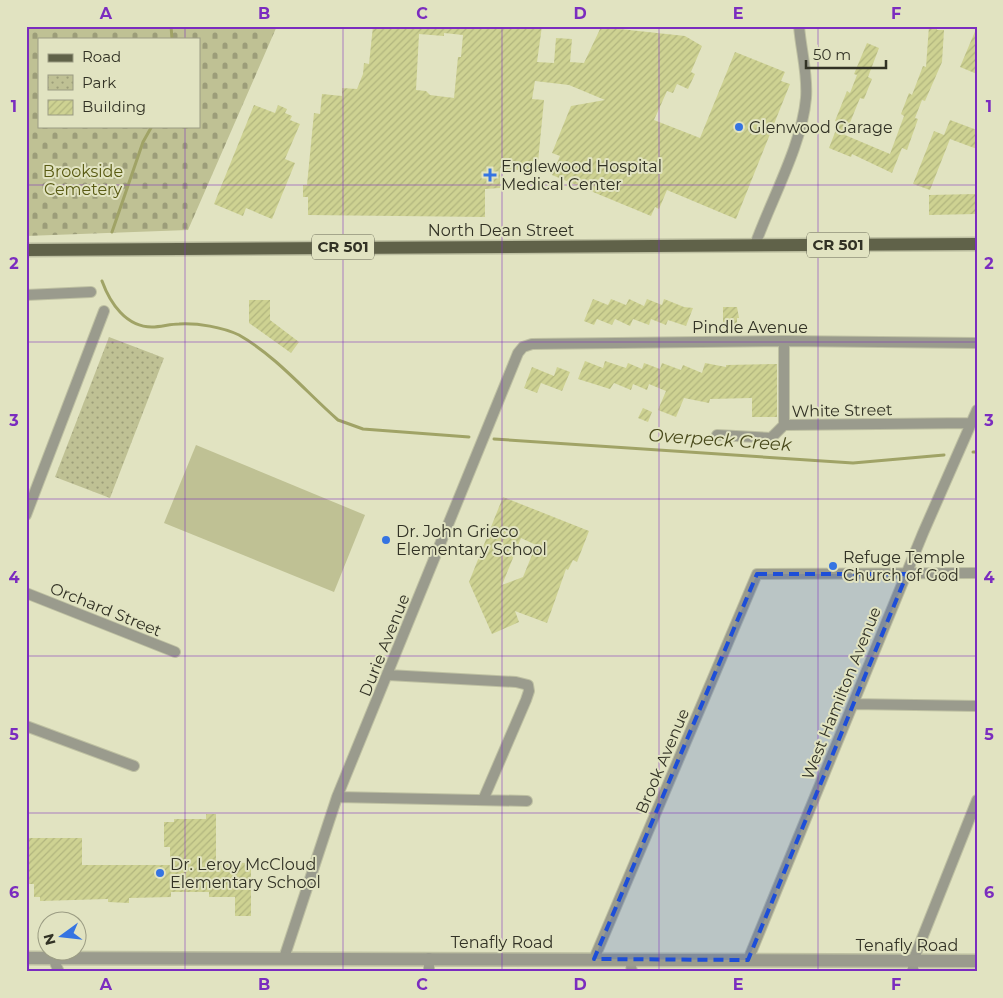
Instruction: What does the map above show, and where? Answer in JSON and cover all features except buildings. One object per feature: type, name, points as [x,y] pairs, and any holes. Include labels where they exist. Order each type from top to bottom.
[{"type":"main road","name":"North Dean Street","points":[[26,250],[977,244]]},
{"type":"street","points":[[755,246],[798,136],[803,117],[806,78],[799,26]]},
{"type":"street","points":[[26,295],[91,292]]},
{"type":"street","points":[[26,515],[104,311]]},
{"type":"street","points":[[784,341],[784,425]]},
{"type":"street","name":"Pindle Avenue","points":[[523,348],[532,344],[784,341],[977,343]]},
{"type":"street","name":"Durie Avenue","points":[[284,958],[337,797],[518,353],[523,348]]},
{"type":"street","name":"West Hamilton Avenue","points":[[748,960],[907,574],[977,410]]},
{"type":"street","name":"White Street","points":[[717,435],[771,438],[784,425],[971,423]]},
{"type":"street","name":"Brook Avenue","points":[[594,959],[757,574],[907,574]]},
{"type":"street","points":[[907,574],[977,574]]},
{"type":"street","name":"Orchard Street","points":[[26,593],[175,652]]},
{"type":"street","points":[[388,675],[516,682],[528,685],[529,691],[526,700],[484,800]]},
{"type":"street","points":[[853,704],[977,706]]},
{"type":"street","points":[[26,726],[134,766]]},
{"type":"street","points":[[337,797],[527,801]]},
{"type":"street","points":[[913,966],[977,800]]},
{"type":"street","name":"Tenafly Road","points":[[88,958],[594,959],[631,966],[748,960],[913,966],[977,961]]},
{"type":"street","points":[[429,958],[429,972]]},
{"type":"street","points":[[54,960],[58,972]]},
{"type":"highlighted area","points":[[757,574],[907,574],[853,704],[748,960],[594,959]]},
{"type":"green space","name":"Brookside Cemetery","points":[[26,26],[277,26],[188,230],[26,236]]},
{"type":"green space","points":[[109,337],[164,358],[110,498],[55,477]]},
{"type":"green space","points":[[196,445],[365,515],[334,592],[164,523]]},
{"type":"waterway","name":"Overpeck Creek","points":[[171,26],[172,38]]},
{"type":"waterway","name":"Overpeck Creek","points":[[112,232],[143,142],[151,128]]},
{"type":"waterway","name":"Overpeck Creek","points":[[102,281],[114,305],[134,323],[152,327],[176,324],[202,325],[239,335],[266,353],[338,420],[363,429],[469,437]]},
{"type":"waterway","name":"Overpeck Creek","points":[[494,439],[853,463],[944,455]]},
{"type":"place","name":"Glenwood Garage","points":[[739,127]]},
{"type":"place","name":"Englewood Hospital Medical Center","points":[[490,175]]},
{"type":"place","name":"Dr. John Grieco Elementary School","points":[[386,540]]},
{"type":"place","name":"Refuge Temple Church of God","points":[[833,566]]},
{"type":"place","name":"Dr. Leroy McCloud Elementary School","points":[[160,873]]}]
